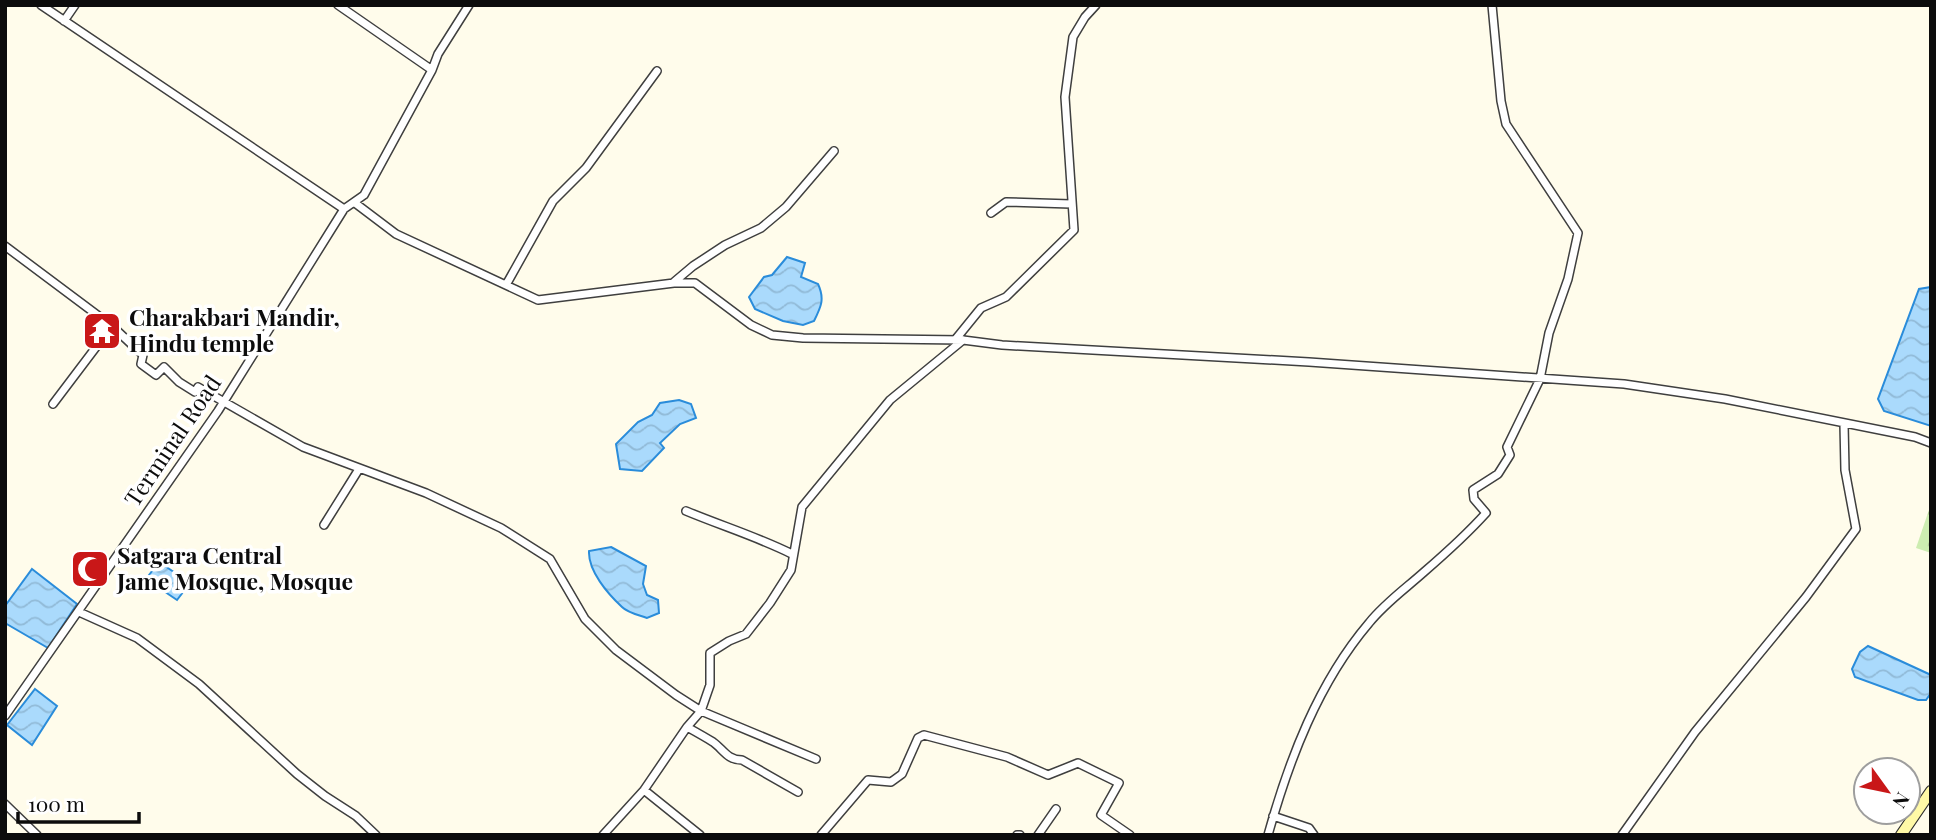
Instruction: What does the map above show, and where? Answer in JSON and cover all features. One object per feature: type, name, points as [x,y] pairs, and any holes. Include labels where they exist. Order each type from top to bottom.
[{"type":"street","points":[[41,5],[344,209]]},
{"type":"street","points":[[64,21],[75,5]]},
{"type":"street","points":[[338,5],[432,69]]},
{"type":"street","name":"Terminal Road","points":[[5,716],[223,402],[344,209],[364,195],[438,54],[469,5]]},
{"type":"street","points":[[603,835],[644,790],[687,726],[701,711],[710,685],[710,653],[746,634],[791,570],[802,508],[890,400],[959,340],[981,308],[1006,297],[1074,230],[1065,97],[1073,37],[1096,5]]},
{"type":"street","points":[[1268,835],[1293,755],[1322,692],[1348,652],[1368,623],[1392,598],[1423,573],[1486,513],[1474,499],[1472,489],[1498,474],[1510,455],[1507,447],[1540,379],[1549,333],[1568,279],[1578,233],[1506,124],[1501,101],[1492,5]]},
{"type":"street","points":[[506,285],[553,201],[586,168],[657,71]]},
{"type":"street","points":[[674,283],[693,266],[725,245],[761,228],[786,207],[834,151]]},
{"type":"street","points":[[991,213],[1006,202],[1071,204]]},
{"type":"street","points":[[355,203],[396,234],[538,300],[674,283],[695,284],[751,325],[772,335],[803,338],[959,340],[1002,345],[1309,362],[1624,384],[1725,399],[1915,437],[1931,443]]},
{"type":"street","points":[[5,246],[112,326],[143,355],[141,364],[156,375],[164,367],[179,382],[195,392],[198,387],[303,447],[426,493],[501,528],[550,559],[573,601],[596,631],[643,671],[701,711],[816,759]]},
{"type":"street","points":[[53,404],[112,326]]},
{"type":"street","points":[[1622,835],[1695,732],[1798,607],[1856,529],[1845,470],[1844,424]]},
{"type":"street","points":[[324,525],[359,469]]},
{"type":"street","points":[[686,511],[792,554]]},
{"type":"street","points":[[79,612],[137,638],[199,684],[297,774],[356,816],[376,835]]},
{"type":"street","points":[[687,726],[713,742],[727,756],[742,760],[798,792]]},
{"type":"street","points":[[821,835],[868,780],[891,782],[902,774],[918,738],[924,736],[1007,757],[1048,775],[1078,762],[1094,769],[1119,783],[1101,815],[1130,835]]},
{"type":"street","points":[[644,790],[700,835]]},
{"type":"street","points":[[1901,835],[1931,791]]},
{"type":"street","points":[[5,804],[37,835]]},
{"type":"street","points":[[1038,835],[1056,809]]},
{"type":"street","points":[[1273,816],[1309,828],[1314,835]]},
{"type":"green space","points":[[1931,504],[1931,553],[1916,548]]},
{"type":"water","points":[[787,257],[805,263],[801,277],[818,284],[821,294],[820,307],[814,321],[803,325],[783,321],[755,309],[749,297],[764,277],[772,275]]},
{"type":"water","points":[[1931,287],[1931,426],[1884,411],[1878,399],[1919,289]]},
{"type":"water","points":[[679,400],[691,404],[696,418],[680,424],[660,443],[664,448],[642,471],[620,469],[616,444],[638,422],[652,415],[660,403]]},
{"type":"water","points":[[611,547],[646,566],[643,584],[647,595],[658,600],[659,613],[647,618],[627,611],[605,589],[592,566],[589,551]]},
{"type":"water","points":[[159,562],[190,583],[177,600],[146,579]]},
{"type":"water","points":[[32,569],[77,604],[48,648],[5,623],[5,606]]},
{"type":"water","points":[[1868,646],[1931,675],[1931,693],[1926,700],[1918,700],[1855,677],[1852,669],[1860,652]]},
{"type":"water","points":[[35,689],[57,706],[32,745],[7,725]]},
{"type":"place","name":"Charakbari Mandir, Hindu temple","points":[[102,331]]},
{"type":"place","name":"Satgara Central Jame Mosque, Mosque","points":[[90,569]]}]
